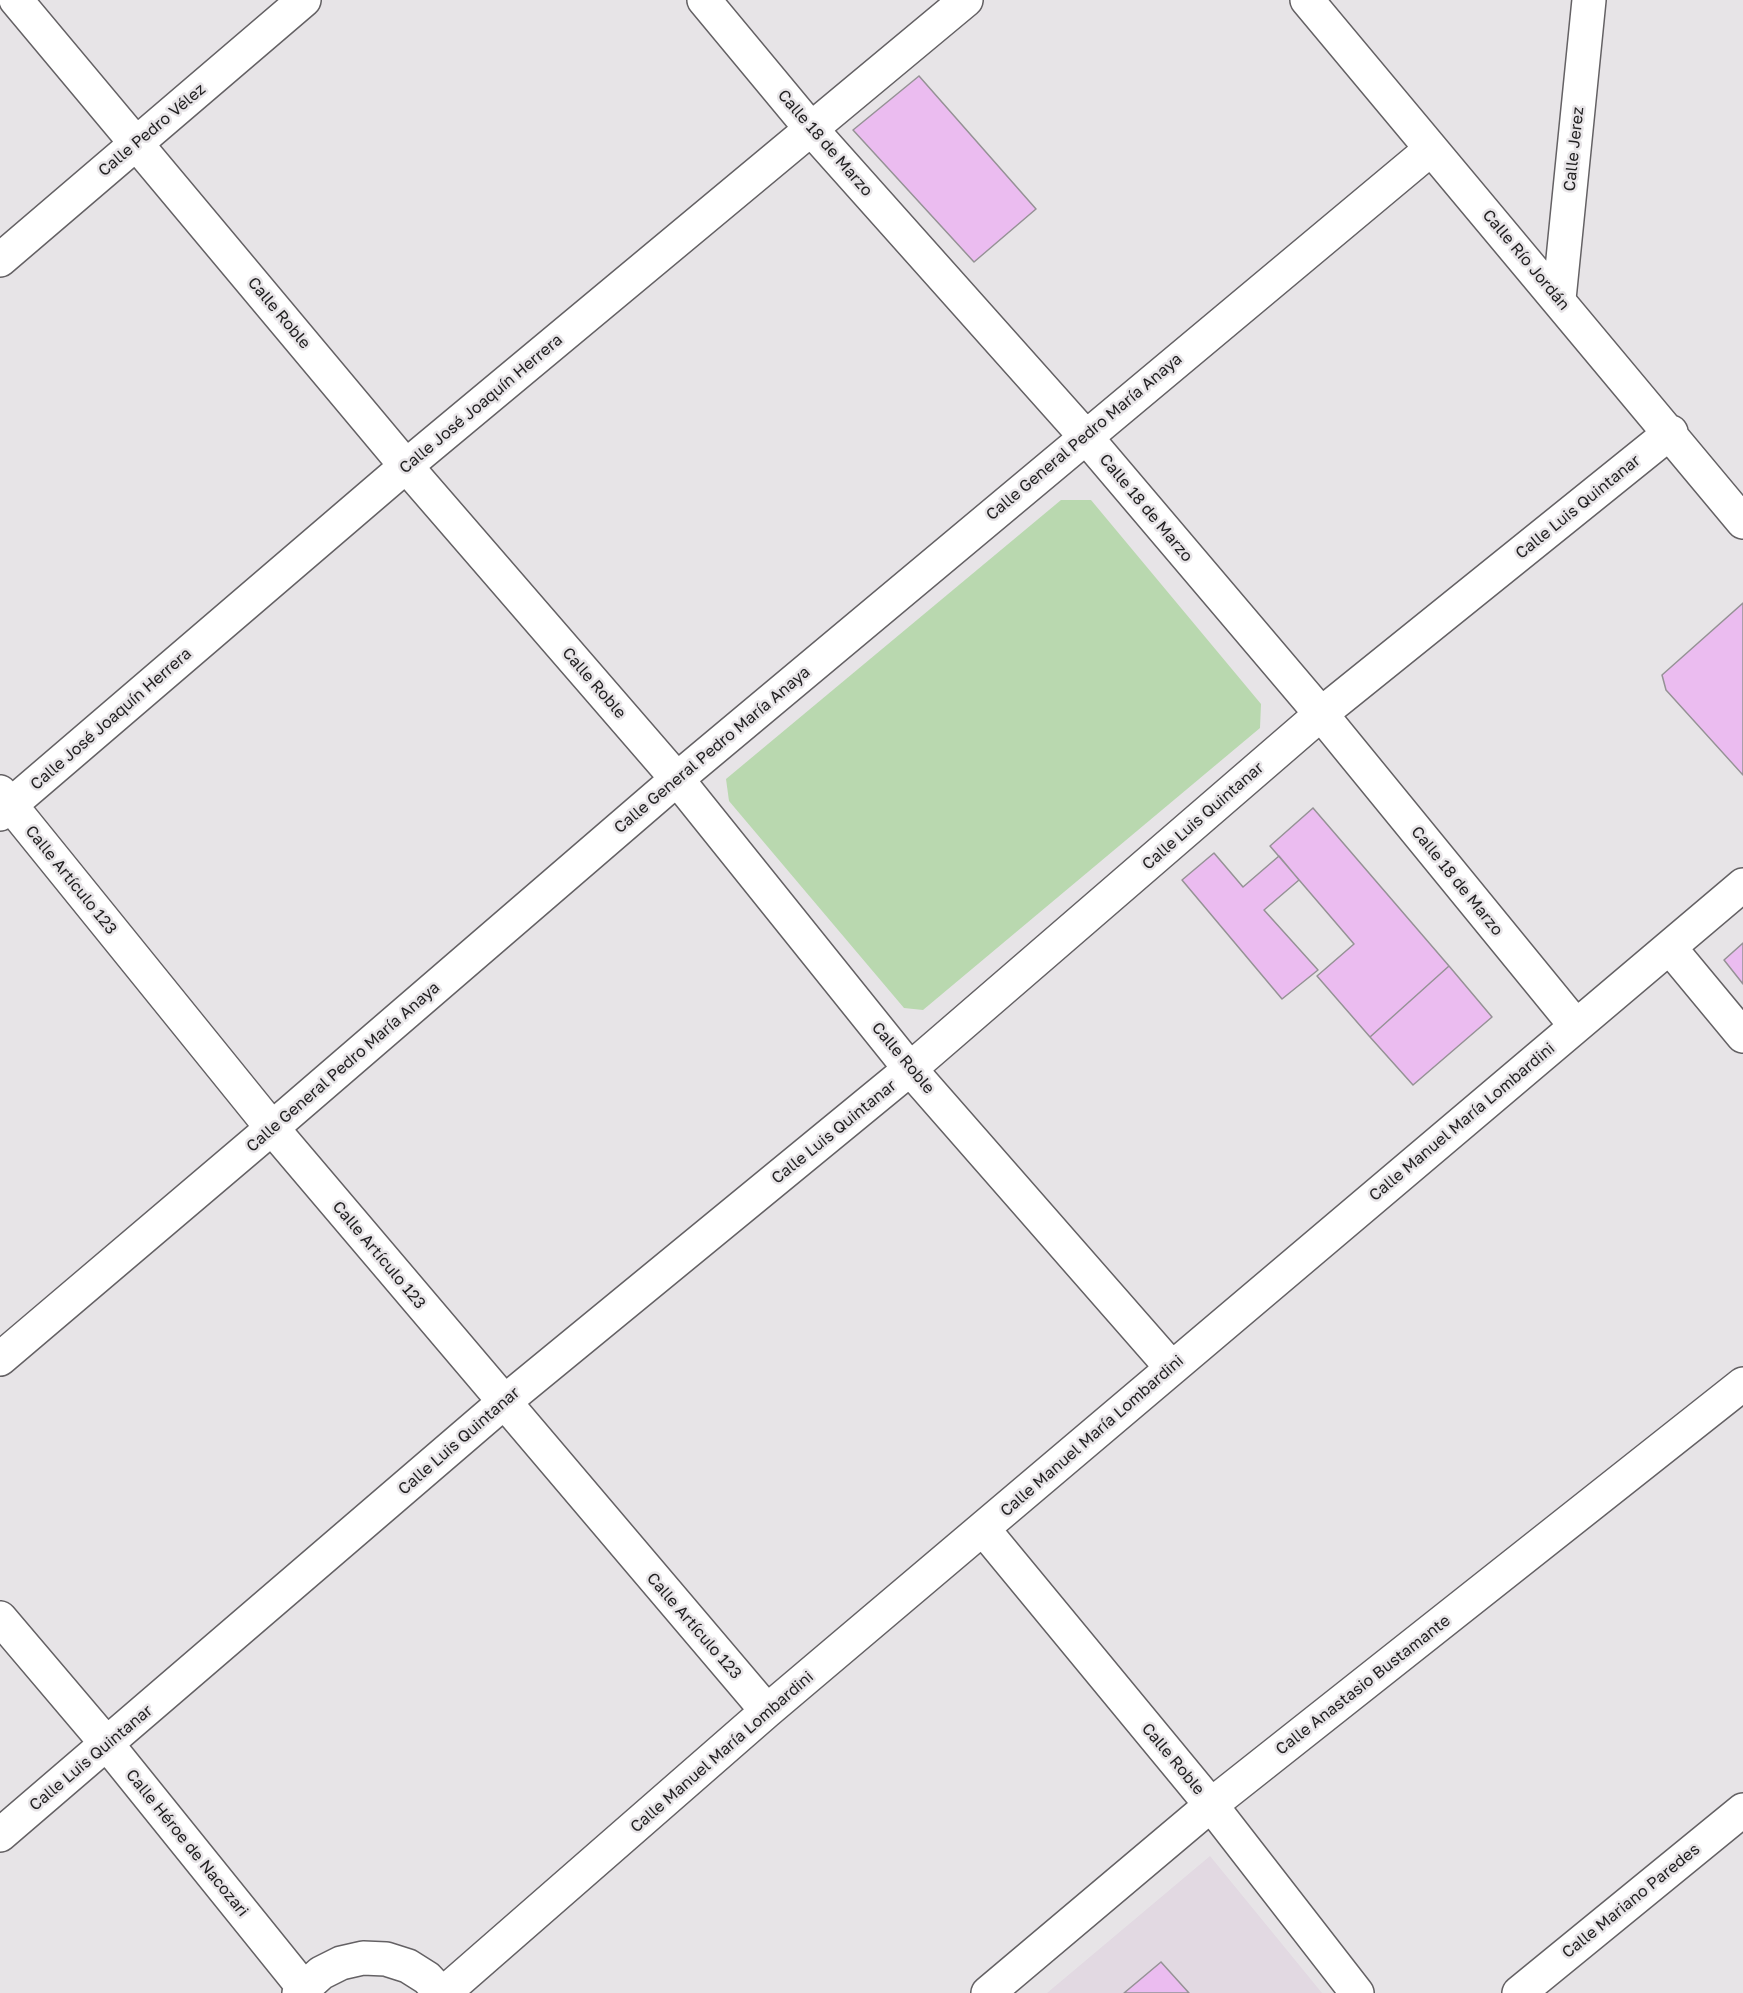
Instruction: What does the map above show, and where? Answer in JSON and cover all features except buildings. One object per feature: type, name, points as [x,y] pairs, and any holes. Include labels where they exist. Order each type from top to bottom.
[{"type":"street","name":"Calle Roble","points":[[16,0],[406,466],[677,778],[910,1069],[1171,1367]]},
{"type":"street","name":"Calle Pedro Vélez","points":[[0,260],[304,0]]},
{"type":"street","name":"Calle 18 de Marzo","points":[[704,0],[812,130],[1085,436],[1321,714],[1576,1026]]},
{"type":"street","name":"Calle José Joaquín Herrera","points":[[4,804],[966,0]]},
{"type":"street","name":"Calle Río Jordán","points":[[1307,0],[1671,432],[1743,522]]},
{"type":"street","name":"Calle Jerez","points":[[1559,299],[1589,0]]},
{"type":"street","name":"Calle General Pedro María Anaya","points":[[0,1359],[272,1128],[677,778],[1431,149]]},
{"type":"street","name":"Calle Luis Quintanar","points":[[0,1835],[503,1403],[910,1069],[1321,714],[1671,432]]},
{"type":"street","name":"Calle Artículo 123","points":[[4,804],[503,1403],[767,1711]]},
{"type":"street","name":"Calle Manuel María Lombardini","points":[[443,1993],[767,1711],[984,1530],[1171,1367],[1743,885]]},
{"type":"street","points":[[1670,948],[1743,1036]]},
{"type":"street","name":"Calle Anastasio Bustamante","points":[[987,1993],[1211,1805],[1743,1384]]},
{"type":"street","name":"Calle Roble","points":[[984,1530],[1211,1805],[1357,1993]]},
{"type":"street","name":"Calle Héroe de Nacozari","points":[[0,1618],[107,1744],[301,1990]]},
{"type":"street","name":"Calle Mariano Paredes","points":[[1519,1993],[1743,1810]]},
{"type":"street","points":[[301,1990],[321,1972],[341,1963],[363,1958],[386,1959],[408,1966],[427,1978],[443,1993]]},
{"type":"shaded area","points":[[1210,1856],[1322,1993],[1047,1993]]},
{"type":"green space","points":[[1061,500],[1091,500],[1261,704],[1260,728],[923,1010],[904,1008],[729,801],[726,779]]}]
